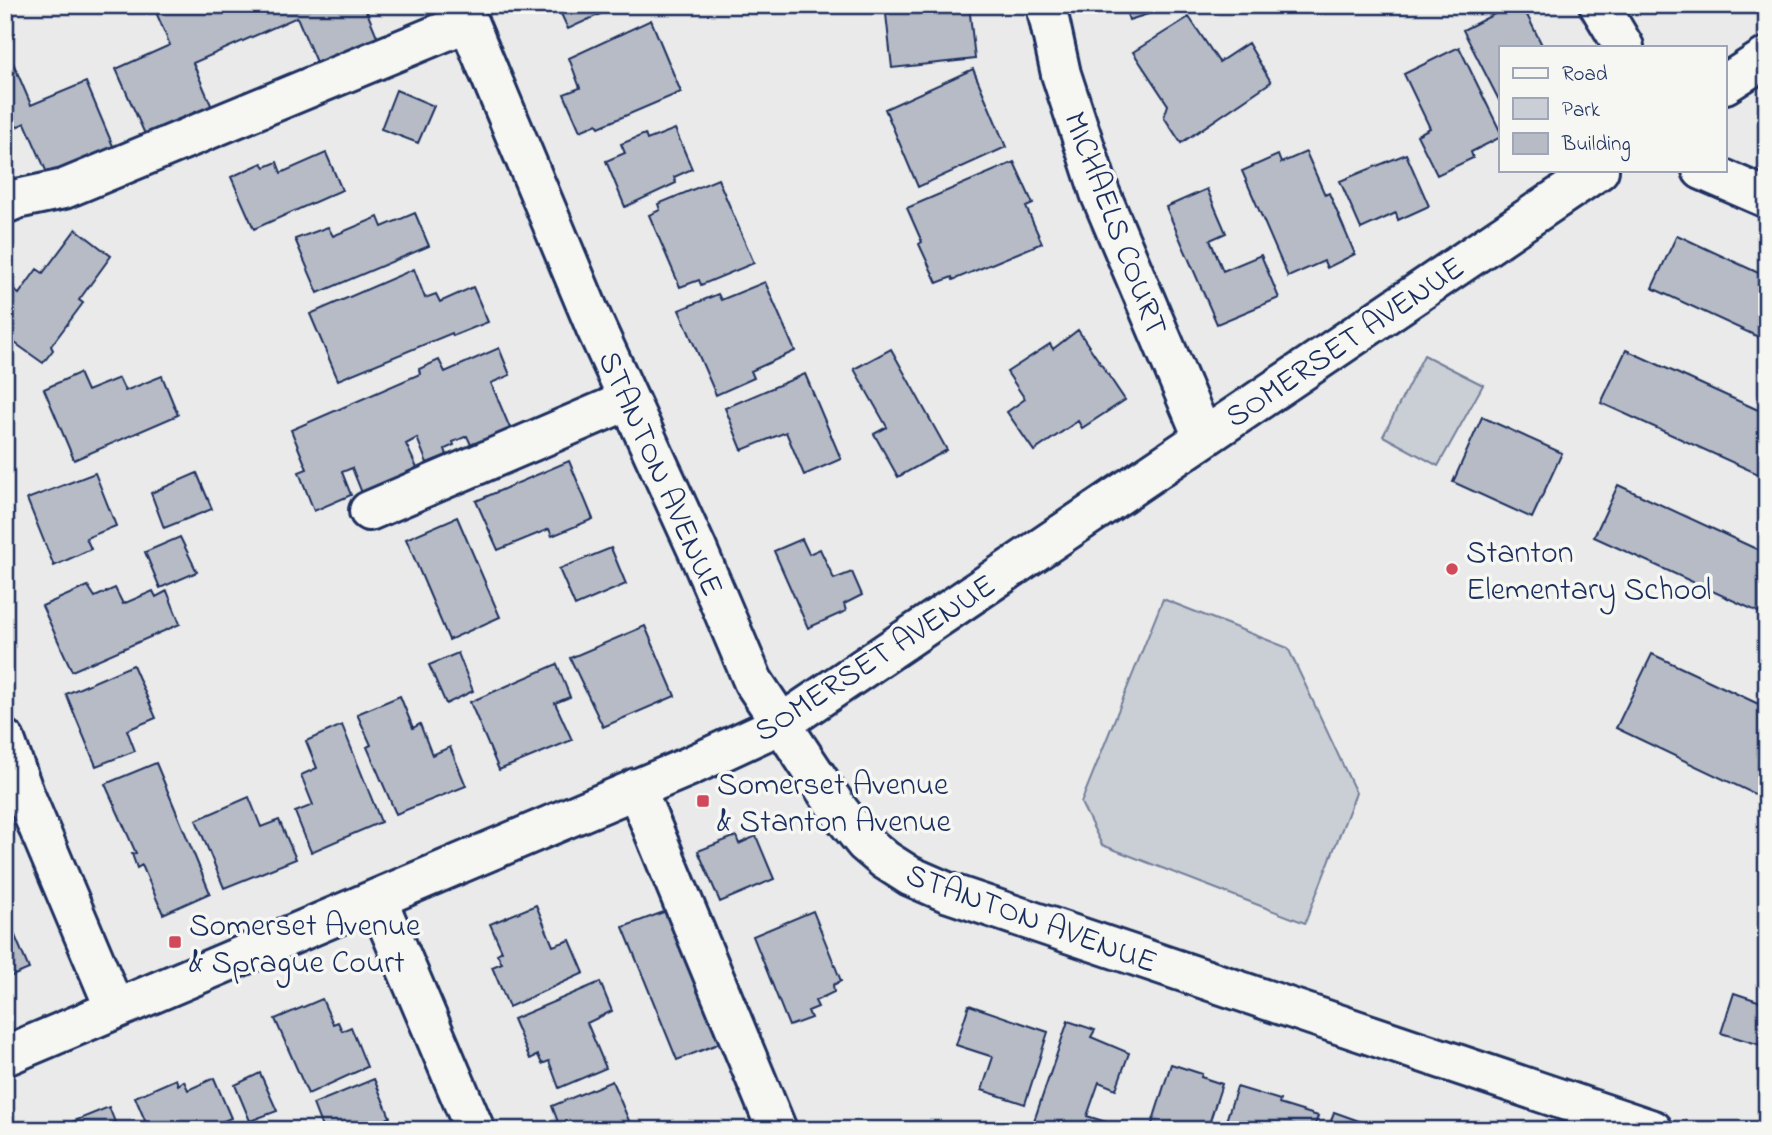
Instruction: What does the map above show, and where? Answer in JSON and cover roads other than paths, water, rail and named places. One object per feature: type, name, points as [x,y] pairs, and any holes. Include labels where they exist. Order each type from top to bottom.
[{"type":"street","name":"MICHAELS COURT","points":[[1046,5],[1061,74],[1100,192],[1203,436]]},
{"type":"street","points":[[1598,5],[1623,46]]},
{"type":"street","points":[[5,204],[64,189],[464,14]]},
{"type":"street","name":"STANTON AVENUE","points":[[464,14],[595,326],[697,548],[753,681],[840,812],[865,843],[910,876],[949,893],[1577,1118],[1653,1130]]},
{"type":"street","points":[[1726,83],[1767,57]]},
{"type":"street","name":"SOMERSET AVENUE","points":[[5,1056],[735,746],[780,724],[1596,172]]},
{"type":"street","points":[[1707,172],[1767,198]]},
{"type":"street","points":[[369,511],[629,400]]},
{"type":"street","points":[[5,740],[24,793],[115,1009]]},
{"type":"street","points":[[636,788],[777,1130]]},
{"type":"street","points":[[377,899],[475,1130]]},
{"type":"place","name":"Stanton Elementary School","points":[[1452,569]]},
{"type":"place","name":"Somerset Avenue & Stanton Avenue","points":[[703,801]]},
{"type":"place","name":"Somerset Avenue & Sprague Court","points":[[175,942]]}]
